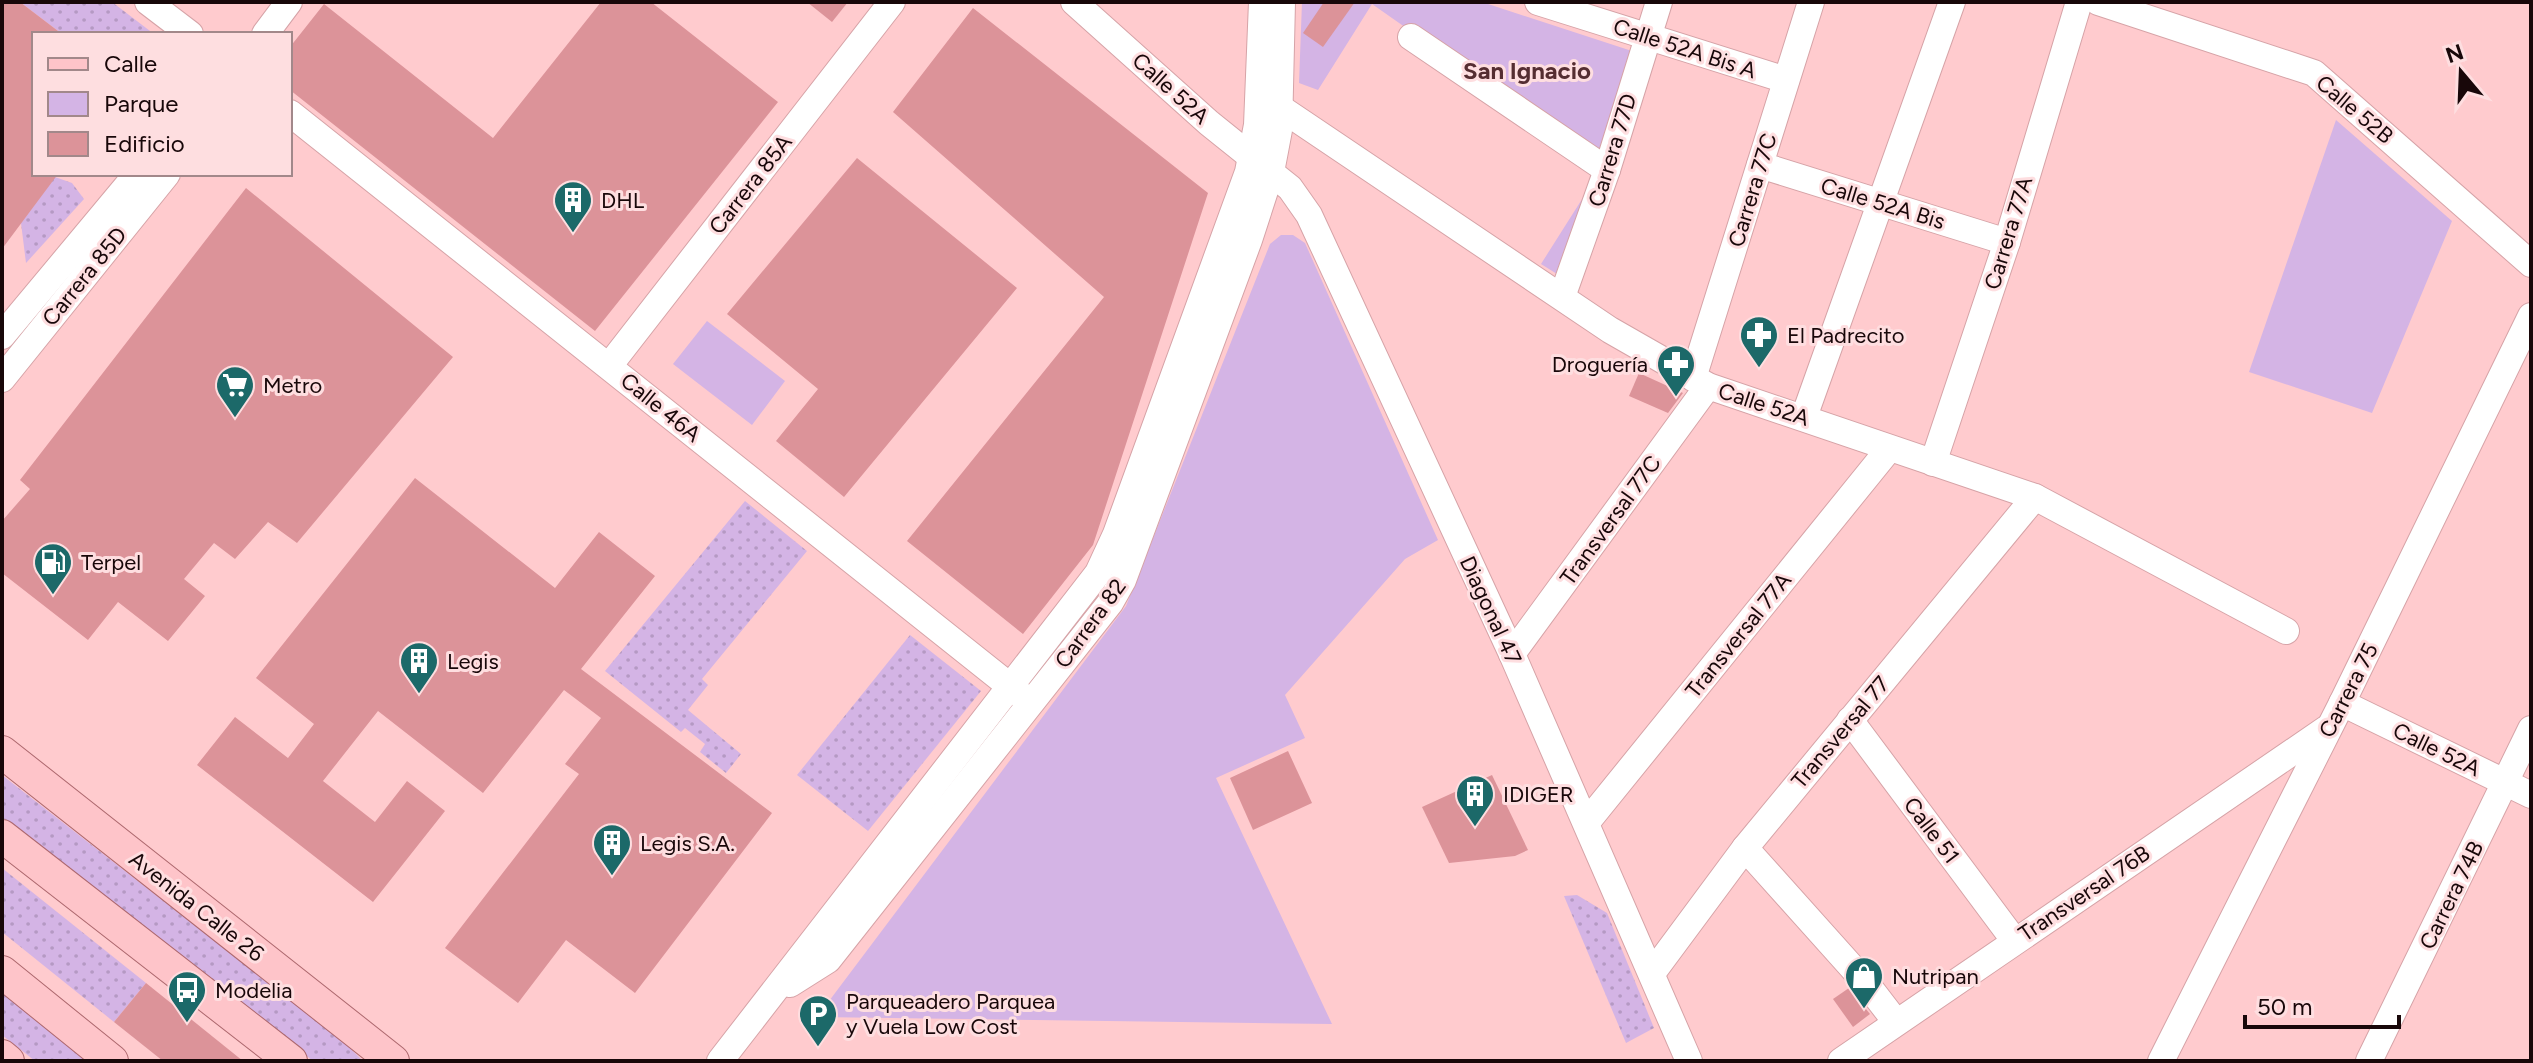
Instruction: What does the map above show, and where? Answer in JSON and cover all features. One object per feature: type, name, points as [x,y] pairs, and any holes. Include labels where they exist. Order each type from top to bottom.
[{"type":"main road","name":"Avenida Calle 26","points":[[2,752],[393,1061]]},
{"type":"main road","points":[[2,836],[291,1061]]},
{"type":"main road","points":[[2,972],[112,1061]]},
{"type":"main road","points":[[2,1056],[8,1061]]},
{"type":"street","points":[[148,2],[187,32]]},
{"type":"street","points":[[266,32],[289,2]]},
{"type":"street","name":"Carrera 85A","points":[[609,366],[892,2]]},
{"type":"street","name":"Calle 52A","points":[[1074,2],[1261,164]]},
{"type":"street","points":[[1261,164],[1258,115],[1262,2]]},
{"type":"street","points":[[1261,164],[1278,145],[1282,2]]},
{"type":"street","name":"Carrera 77D","points":[[1562,297],[1607,170],[1659,2]]},
{"type":"street","name":"Carrera 77C","points":[[1700,382],[1760,165],[1811,2]]},
{"type":"street","points":[[1804,417],[1952,2]]},
{"type":"street","name":"Carrera 77A","points":[[1933,463],[2007,242],[2079,2]]},
{"type":"street","name":"Calle 52B","points":[[2098,2],[2314,73],[2531,264]]},
{"type":"street","name":"Calle 52A Bis A","points":[[1546,3],[1786,80]]},
{"type":"street","points":[[1411,37],[1607,170]]},
{"type":"street","name":"Calle 52A","points":[[1279,107],[1562,297],[1700,382],[2035,497],[2286,631]]},
{"type":"street","name":"Calle 46A","points":[[292,115],[1030,703]]},
{"type":"street","name":"Diagonal 47","points":[[1261,164],[1290,188],[1309,215],[1512,654],[1653,972],[1689,1061]]},
{"type":"street","name":"Carrera 82","points":[[720,1061],[777,992],[1098,573],[1261,164]]},
{"type":"street","name":"Carrera 82","points":[[777,992],[828,960],[1110,603],[1138,548],[1261,164]]},
{"type":"street","name":"Calle 52A Bis","points":[[1760,165],[2007,242]]},
{"type":"street","name":"Carrera 85D","points":[[2,336],[135,176]]},
{"type":"street","name":"Carrera 85D","points":[[2,379],[165,176]]},
{"type":"street","name":"Carrera 75","points":[[2169,1058],[2531,316]]},
{"type":"street","name":"Transversal 77C","points":[[1512,654],[1700,382]]},
{"type":"street","name":"Transversal 77A","points":[[1587,822],[1889,449]]},
{"type":"street","name":"Transversal 77","points":[[1653,972],[1745,848],[2035,497]]},
{"type":"street","name":"Calle 52A","points":[[2342,703],[2531,795]]},
{"type":"street","name":"Calle 51","points":[[1850,720],[2014,940]]},
{"type":"street","name":"Transversal 76B","points":[[1841,1061],[2329,727]]},
{"type":"street","name":"Carrera 74B","points":[[2369,1061],[2531,729]]},
{"type":"street","points":[[1745,848],[1866,983],[1896,1022]]},
{"type":"green space","points":[[20,2],[112,2],[151,32],[59,32]]},
{"type":"green space","points":[[1302,2],[1482,2],[1638,53],[1602,165],[1372,4],[1318,90],[1299,83]]},
{"type":"green space","points":[[2336,120],[2452,221],[2372,413],[2249,372]]},
{"type":"green space","points":[[1600,171],[1565,279],[1541,264]]},
{"type":"green space","points":[[55,177],[72,183],[84,199],[26,263],[21,223]]},
{"type":"green space","points":[[1281,235],[1293,235],[1305,243],[1438,540],[1405,559],[1285,695],[1305,738],[1216,778],[1332,1024],[817,1017],[1126,606],[1270,244]]},
{"type":"green space","points":[[707,321],[785,381],[752,425],[673,364]]},
{"type":"green space","points":[[745,501],[807,551],[702,679],[708,685],[688,710],[741,754],[726,773],[700,752],[705,744],[685,728],[681,732],[605,671]]},
{"type":"green space","points":[[910,635],[981,691],[868,831],[797,775]]},
{"type":"green space","points":[[2,775],[344,1042],[363,1061],[313,1061],[2,817]]},
{"type":"green space","points":[[2,868],[146,983],[114,1022],[2,932]]},
{"type":"green space","points":[[1577,895],[1607,913],[1654,1028],[1626,1043],[1564,896]]},
{"type":"green space","points":[[2,984],[98,1061],[35,1061],[2,1035]]},
{"type":"building","points":[[2,2],[20,2],[59,32],[32,32],[32,176],[57,176],[2,249]]},
{"type":"building","name":"DHL","points":[[601,2],[651,2],[778,102],[595,331],[292,92],[292,44],[324,4],[493,138]]},
{"type":"building","points":[[807,2],[848,2],[832,22]]},
{"type":"building","points":[[1324,2],[1355,2],[1323,47],[1303,33]]},
{"type":"building","points":[[973,8],[1208,193],[1093,545],[1023,634],[907,541],[1104,297],[893,112]]},
{"type":"building","points":[[857,158],[1017,288],[844,497],[776,441],[818,389],[727,314]]},
{"type":"building","name":"Metro","points":[[246,188],[453,357],[297,543],[268,522],[235,559],[214,543],[184,579],[205,596],[168,641],[118,602],[88,640],[2,573],[2,521],[30,489],[20,480]]},
{"type":"building","points":[[1639,373],[1683,393],[1668,413],[1629,396]]},
{"type":"building","name":"Legis","points":[[415,478],[555,588],[599,532],[655,576],[581,669],[772,813],[635,993],[566,940],[518,1003],[445,948],[579,774],[565,764],[601,718],[564,690],[483,793],[378,711],[323,781],[375,822],[407,781],[445,811],[373,902],[197,765],[235,717],[288,758],[314,724],[256,678]]},
{"type":"building","points":[[1288,751],[1312,803],[1253,830],[1230,778]]},
{"type":"building","name":"IDIGER","points":[[1492,775],[1528,850],[1515,856],[1449,863],[1422,807]]},
{"type":"building","points":[[146,983],[243,1061],[163,1061],[114,1022]]},
{"type":"building","points":[[1849,988],[1870,1014],[1853,1027],[1833,999]]},
{"type":"place","name":"DHL","points":[[573,234]]},
{"type":"place","name":"El Padrecito","points":[[1759,369]]},
{"type":"place","name":"Droguería","points":[[1676,398]]},
{"type":"place","name":"Metro","points":[[235,419]]},
{"type":"place","name":"Terpel","points":[[53,596]]},
{"type":"place","name":"Legis","points":[[419,695]]},
{"type":"place","name":"IDIGER","points":[[1475,828]]},
{"type":"place","name":"Legis S.A.","points":[[612,877]]},
{"type":"place","name":"Nutripan","points":[[1864,1010]]},
{"type":"place","name":"Modelia","points":[[187,1024]]},
{"type":"place","name":"Parqueadero Parquea y Vuela Low Cost","points":[[818,1048]]},
{"type":"district","name":"San Ignacio","points":[[1527,71]]}]
